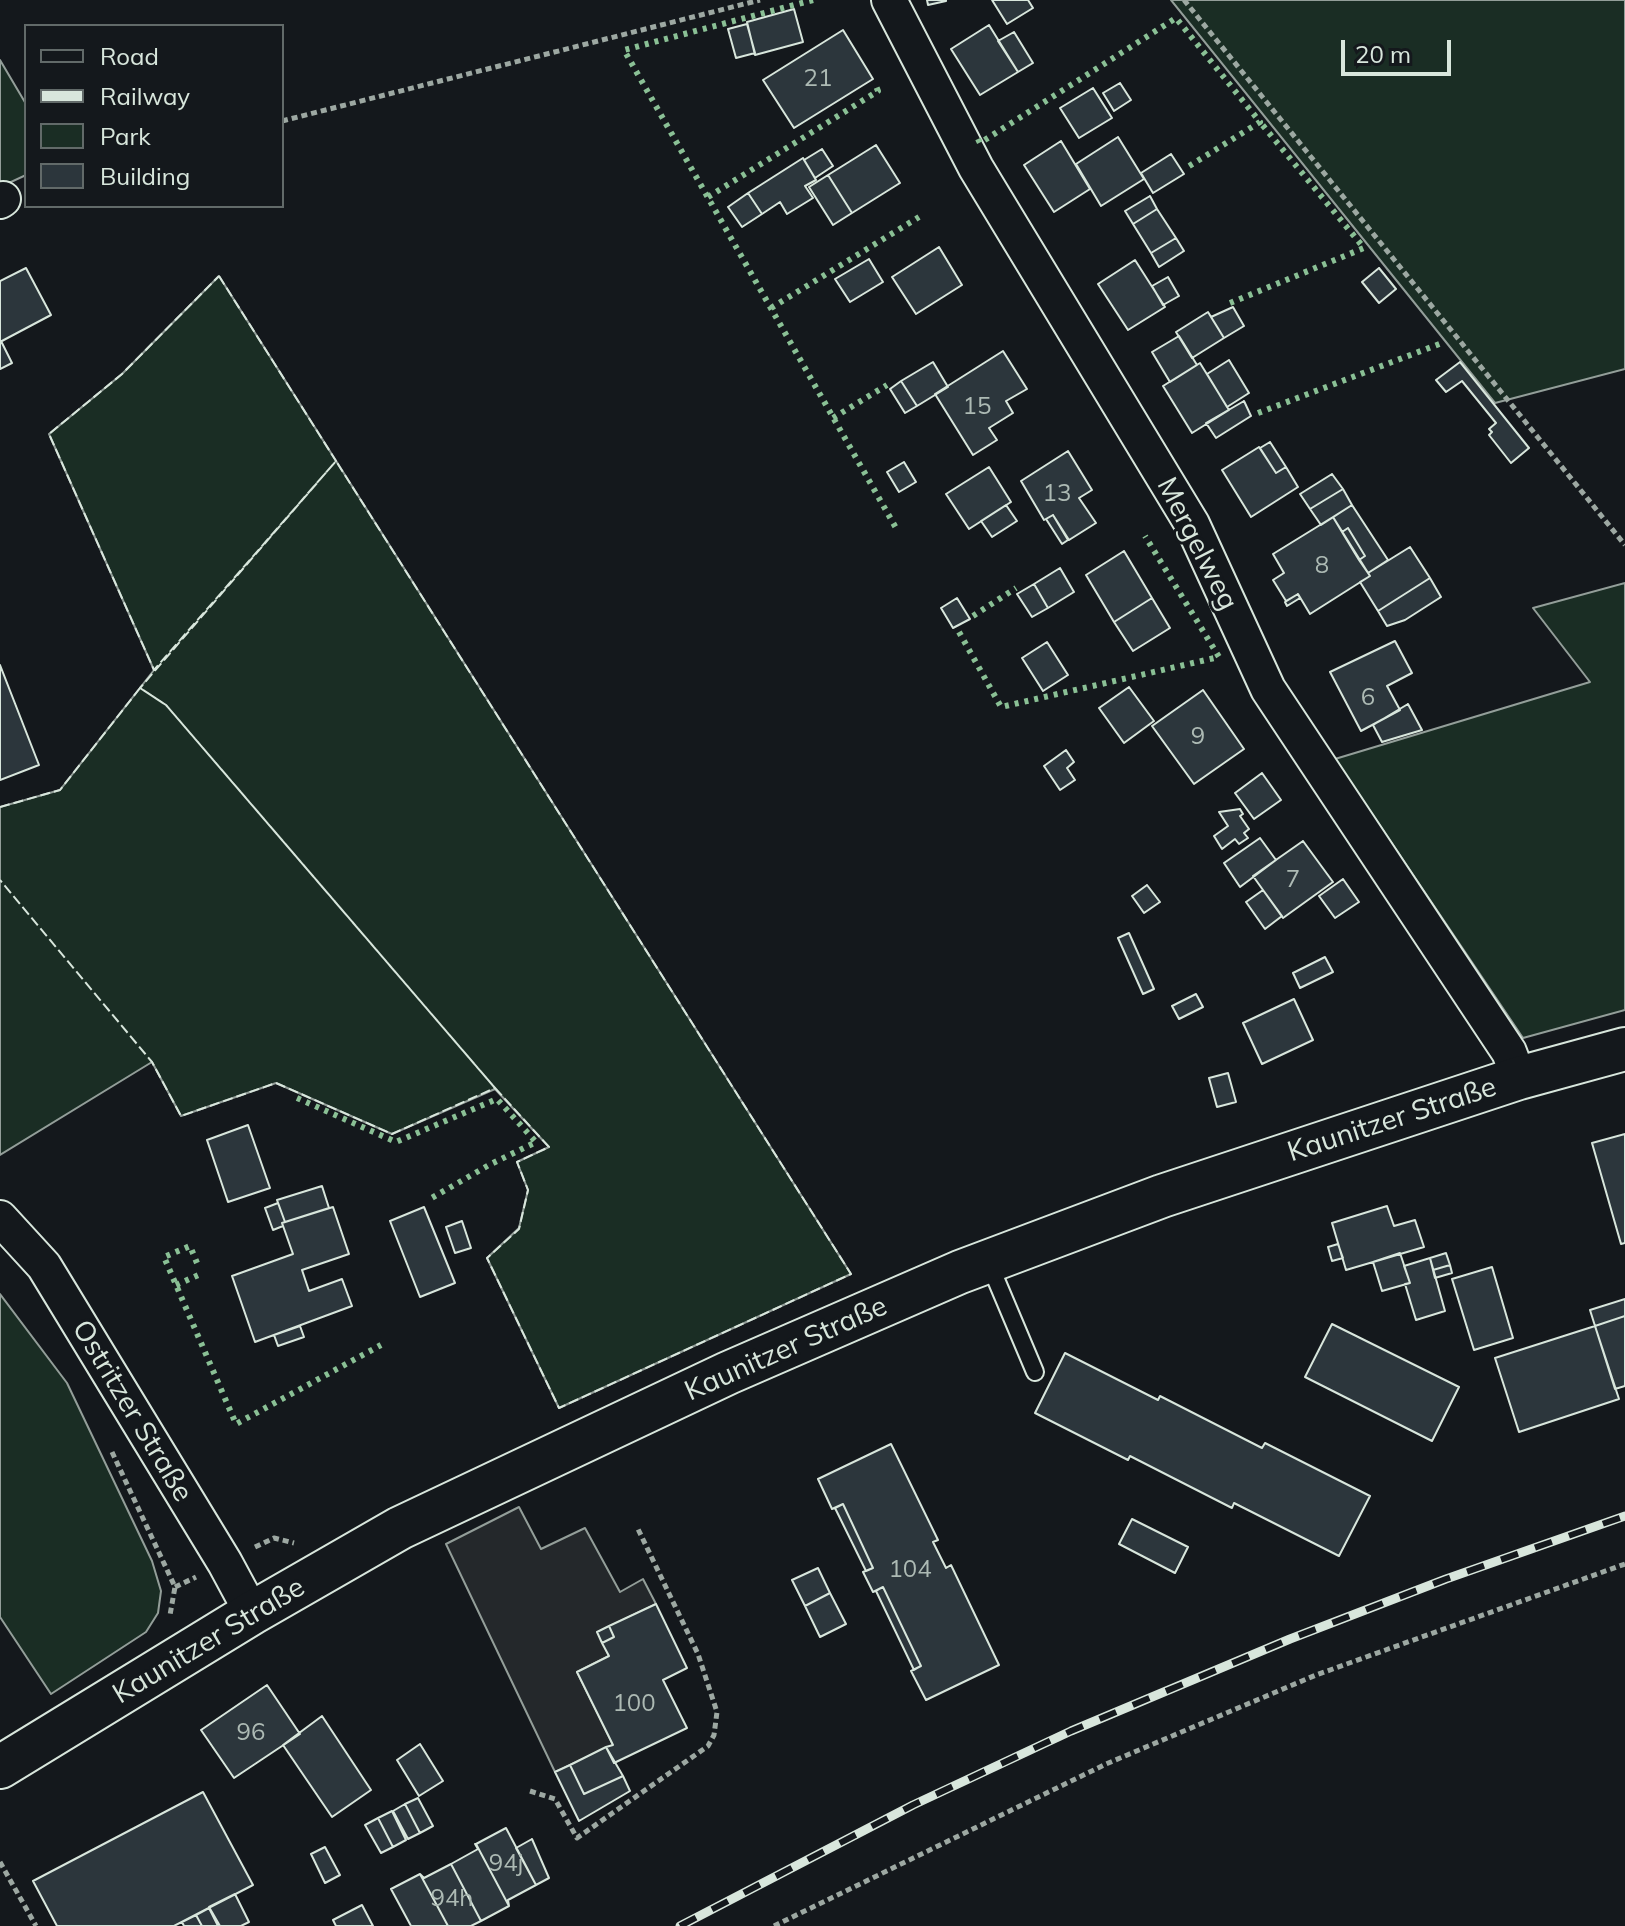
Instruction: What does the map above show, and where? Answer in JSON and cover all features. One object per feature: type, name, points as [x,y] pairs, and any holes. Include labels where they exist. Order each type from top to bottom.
[{"type":"street","name":"Mergelweg","points":[[889,0],[976,168],[1192,524],[1268,689],[1509,1052],[1519,1078]]},
{"type":"street","name":"Kaunitzer Straße","points":[[0,1767],[252,1613],[400,1528],[728,1373],[989,1261],[1162,1196],[1519,1078],[1625,1049]]},
{"type":"street","name":"Ostritzer Straße","points":[[0,1218],[44,1266],[225,1563],[252,1613]]},
{"type":"lane","points":[[989,1261],[1035,1372]]},
{"type":"path","points":[[284,120],[760,0]]},
{"type":"path","points":[[1184,0],[1625,545]]},
{"type":"path","points":[[110,1448],[175,1587]]},
{"type":"path","points":[[530,1791],[555,1799],[577,1838],[708,1746],[714,1735],[717,1712],[698,1654],[638,1529]]},
{"type":"path","points":[[774,1926],[1134,1752],[1316,1675],[1625,1564]]},
{"type":"path","points":[[0,1862],[36,1926]]},
{"type":"green space","points":[[1171,0],[1625,0],[1625,369],[1495,403]]},
{"type":"green space","points":[[0,60],[24,101],[24,176],[0,187]]},
{"type":"green space","points":[[219,276],[851,1274],[559,1408],[487,1258],[519,1228],[528,1190],[517,1162],[549,1147],[495,1089],[392,1134],[276,1083],[181,1116],[152,1062],[0,1155],[0,807],[60,790],[154,670],[49,434],[122,374]]},
{"type":"green space","points":[[1625,583],[1625,1010],[1523,1038],[1335,759],[1590,682],[1533,608]]},
{"type":"green space","points":[[0,1294],[67,1383],[152,1561],[161,1591],[158,1613],[146,1632],[51,1694],[0,1617]]},
{"type":"shaded area","points":[[519,1507],[541,1549],[585,1528],[620,1592],[643,1579],[656,1604],[598,1632],[609,1656],[577,1672],[613,1745],[555,1772],[446,1544]]},
{"type":"building","points":[[927,0],[946,0],[946,1],[928,5]]},
{"type":"building","points":[[992,0],[1028,0],[1033,8],[1007,24]]},
{"type":"building","points":[[794,9],[803,42],[755,55],[747,22]]},
{"type":"building","points":[[747,24],[755,53],[736,58],[728,29]]},
{"type":"building","points":[[989,25],[1018,72],[980,95],[951,49]]},
{"type":"building","points":[[843,30],[873,79],[794,128],[763,80]]},
{"type":"building","points":[[1014,32],[1033,63],[1018,72],[998,41]]},
{"type":"building","points":[[1120,83],[1131,100],[1114,111],[1103,93]]},
{"type":"building","points":[[1093,88],[1112,118],[1079,138],[1060,108]]},
{"type":"building","points":[[1118,137],[1144,179],[1101,206],[1076,164]]},
{"type":"building","points":[[1061,141],[1090,189],[1054,212],[1024,165]]},
{"type":"building","points":[[876,145],[900,183],[852,213],[828,175]]},
{"type":"building","points":[[822,149],[833,166],[815,178],[804,160]]},
{"type":"building","points":[[1171,154],[1184,174],[1153,193],[1141,173]]},
{"type":"building","points":[[803,158],[816,180],[805,186],[813,198],[787,214],[780,202],[762,214],[748,193]]},
{"type":"building","points":[[828,175],[852,213],[833,225],[809,187]]},
{"type":"building","points":[[748,193],[762,214],[742,227],[728,207]]},
{"type":"building","points":[[1150,196],[1157,209],[1133,224],[1125,211]]},
{"type":"building","points":[[1157,209],[1176,238],[1151,253],[1133,224]]},
{"type":"building","points":[[1176,238],[1184,251],[1159,267],[1151,253]]},
{"type":"building","points":[[939,247],[962,285],[916,314],[892,277]]},
{"type":"building","points":[[869,259],[883,282],[850,302],[835,279]]},
{"type":"building","points":[[1135,260],[1165,307],[1128,330],[1098,284]]},
{"type":"building","points":[[26,268],[51,315],[0,342],[0,281]]},
{"type":"building","points":[[1379,268],[1396,289],[1379,303],[1362,282]]},
{"type":"building","points":[[1168,277],[1179,296],[1163,305],[1152,286]]},
{"type":"building","points":[[1233,307],[1244,326],[1224,338],[1211,317]]},
{"type":"building","points":[[1208,312],[1224,338],[1192,358],[1176,332]]},
{"type":"building","points":[[1179,336],[1197,365],[1170,382],[1152,352]]},
{"type":"building","points":[[0,342],[12,363],[0,369]]},
{"type":"building","points":[[1003,351],[1027,389],[1006,401],[1013,413],[989,428],[997,440],[973,455],[935,394]]},
{"type":"building","points":[[1229,360],[1249,393],[1227,407],[1207,374]]},
{"type":"building","points":[[933,362],[948,387],[917,406],[901,381]]},
{"type":"building","points":[[1460,362],[1529,448],[1511,463],[1489,435],[1492,432],[1489,429],[1496,423],[1462,381],[1446,392],[1436,380]]},
{"type":"building","points":[[1200,363],[1229,410],[1192,433],[1163,386]]},
{"type":"building","points":[[901,381],[917,406],[905,413],[890,389]]},
{"type":"building","points":[[1244,401],[1251,416],[1216,438],[1206,423]]},
{"type":"building","points":[[1270,442],[1286,467],[1276,473],[1260,448]]},
{"type":"building","points":[[1259,447],[1276,473],[1286,467],[1298,487],[1251,517],[1222,470]]},
{"type":"building","points":[[1068,451],[1092,490],[1079,498],[1096,523],[1069,540],[1053,515],[1044,520],[1021,481]]},
{"type":"building","points":[[904,462],[916,482],[899,492],[887,472]]},
{"type":"building","points":[[989,467],[1011,502],[969,529],[946,494]]},
{"type":"building","points":[[1332,474],[1343,489],[1310,509],[1300,494]]},
{"type":"building","points":[[1343,489],[1352,505],[1321,525],[1310,509]]},
{"type":"building","points":[[1006,505],[1017,521],[992,537],[981,521]]},
{"type":"building","points":[[1352,505],[1388,560],[1368,573],[1359,560],[1365,556],[1348,528],[1342,532],[1333,517]]},
{"type":"building","points":[[1053,515],[1068,540],[1062,544],[1046,519]]},
{"type":"building","points":[[1333,517],[1370,576],[1310,614],[1298,594],[1286,601],[1273,580],[1284,573],[1273,554]]},
{"type":"building","points":[[1348,528],[1365,556],[1359,560],[1342,532]]},
{"type":"building","points":[[1410,547],[1430,578],[1378,611],[1360,582],[1370,576],[1368,573]]},
{"type":"building","points":[[1124,551],[1152,598],[1114,622],[1086,575]]},
{"type":"building","points":[[1060,568],[1074,592],[1048,608],[1034,584]]},
{"type":"building","points":[[1430,578],[1441,597],[1405,620],[1387,626],[1378,611]]},
{"type":"building","points":[[1034,584],[1048,608],[1032,617],[1017,594]]},
{"type":"building","points":[[1298,594],[1300,598],[1287,606],[1285,602]]},
{"type":"building","points":[[957,598],[970,619],[953,628],[941,608]]},
{"type":"building","points":[[1152,598],[1170,628],[1133,651],[1114,622]]},
{"type":"building","points":[[1395,641],[1412,673],[1387,686],[1400,710],[1361,731],[1330,672]]},
{"type":"building","points":[[1047,642],[1068,675],[1043,691],[1022,658]]},
{"type":"building","points":[[0,665],[39,765],[0,780]]},
{"type":"building","points":[[1129,687],[1154,721],[1124,743],[1099,708]]},
{"type":"building","points":[[1203,690],[1244,749],[1194,784],[1152,726]]},
{"type":"building","points":[[1408,704],[1422,730],[1382,742],[1373,725]]},
{"type":"building","points":[[1066,750],[1074,762],[1067,768],[1075,780],[1060,790],[1044,766]]},
{"type":"building","points":[[1262,773],[1281,800],[1254,819],[1235,793]]},
{"type":"building","points":[[1240,809],[1243,814],[1240,816],[1249,829],[1244,833],[1248,838],[1239,844],[1235,839],[1222,849],[1214,836],[1228,826],[1219,812]]},
{"type":"building","points":[[1260,838],[1276,860],[1240,887],[1224,863]]},
{"type":"building","points":[[1303,841],[1333,882],[1283,918],[1253,876]]},
{"type":"building","points":[[1343,879],[1359,902],[1335,918],[1319,896]]},
{"type":"building","points":[[1147,885],[1160,902],[1144,913],[1132,896]]},
{"type":"building","points":[[1263,890],[1282,916],[1265,929],[1246,902]]},
{"type":"building","points":[[1129,933],[1154,989],[1143,994],[1118,938]]},
{"type":"building","points":[[1325,957],[1333,972],[1300,988],[1293,973]]},
{"type":"building","points":[[1196,994],[1203,1007],[1179,1019],[1172,1006]]},
{"type":"building","points":[[1294,999],[1313,1040],[1262,1064],[1243,1023]]},
{"type":"building","points":[[1228,1073],[1236,1102],[1217,1107],[1209,1078]]},
{"type":"building","points":[[248,1125],[270,1188],[228,1202],[207,1140]]},
{"type":"building","points":[[1625,1134],[1625,1243],[1621,1244],[1592,1143]]},
{"type":"building","points":[[322,1186],[329,1208],[285,1222],[277,1200]]},
{"type":"building","points":[[278,1203],[285,1222],[273,1230],[265,1208]]},
{"type":"building","points":[[1387,1206],[1394,1226],[1415,1220],[1424,1247],[1346,1270],[1332,1223]]},
{"type":"building","points":[[333,1207],[349,1254],[302,1270],[309,1291],[342,1279],[352,1306],[255,1342],[232,1276],[293,1254],[282,1223]]},
{"type":"building","points":[[424,1207],[455,1283],[420,1297],[390,1221]]},
{"type":"building","points":[[462,1221],[471,1248],[455,1253],[446,1227]]},
{"type":"building","points":[[1338,1244],[1343,1258],[1332,1261],[1328,1247]]},
{"type":"building","points":[[1400,1253],[1410,1283],[1382,1291],[1373,1262]]},
{"type":"building","points":[[1446,1253],[1450,1265],[1433,1270],[1430,1258]]},
{"type":"building","points":[[1430,1258],[1445,1311],[1416,1320],[1405,1284],[1410,1283],[1404,1266]]},
{"type":"building","points":[[1450,1265],[1452,1273],[1435,1278],[1433,1270]]},
{"type":"building","points":[[1492,1267],[1513,1338],[1474,1350],[1452,1279]]},
{"type":"building","points":[[1625,1299],[1625,1316],[1595,1326],[1590,1310]]},
{"type":"building","points":[[1625,1316],[1625,1386],[1615,1389],[1595,1326]]},
{"type":"building","points":[[1332,1324],[1459,1387],[1432,1441],[1305,1377]]},
{"type":"building","points":[[300,1326],[304,1337],[278,1346],[274,1335]]},
{"type":"building","points":[[1595,1326],[1619,1399],[1519,1432],[1495,1358]]},
{"type":"building","points":[[1065,1353],[1158,1400],[1160,1396],[1262,1448],[1265,1443],[1370,1496],[1339,1556],[1234,1503],[1232,1508],[1130,1456],[1128,1460],[1035,1413]]},
{"type":"building","points":[[891,1444],[938,1540],[933,1542],[946,1568],[951,1565],[999,1665],[926,1700],[911,1671],[921,1666],[883,1587],[873,1592],[863,1572],[873,1568],[843,1504],[832,1509],[818,1479]]},
{"type":"building","points":[[843,1504],[873,1568],[866,1571],[835,1508]]},
{"type":"building","points":[[1132,1519],[1188,1547],[1175,1573],[1119,1544]]},
{"type":"building","points":[[818,1568],[830,1593],[805,1606],[792,1580]]},
{"type":"building","points":[[883,1587],[921,1666],[914,1670],[876,1591]]},
{"type":"building","points":[[830,1593],[846,1624],[820,1637],[805,1606]]},
{"type":"building","points":[[656,1604],[687,1668],[663,1680],[687,1728],[614,1763],[606,1747],[613,1745],[577,1672],[609,1656],[602,1643],[614,1637],[609,1626]]},
{"type":"building","points":[[609,1626],[614,1637],[602,1643],[597,1632]]},
{"type":"building","points":[[267,1685],[300,1734],[234,1778],[201,1730]]},
{"type":"building","points":[[322,1716],[371,1790],[332,1817],[283,1745]]},
{"type":"building","points":[[420,1744],[443,1781],[419,1796],[397,1760]]},
{"type":"building","points":[[606,1747],[623,1776],[584,1794],[570,1765]]},
{"type":"building","points":[[570,1765],[584,1794],[623,1776],[630,1791],[579,1821],[555,1772]]},
{"type":"building","points":[[203,1792],[253,1885],[174,1926],[57,1926],[33,1881]]},
{"type":"building","points":[[418,1798],[433,1826],[420,1833],[405,1804]]},
{"type":"building","points":[[405,1804],[420,1833],[408,1839],[393,1811]]},
{"type":"building","points":[[392,1811],[406,1840],[393,1847],[378,1818]]},
{"type":"building","points":[[378,1818],[393,1847],[381,1853],[365,1825]]},
{"type":"building","points":[[506,1828],[536,1885],[508,1900],[509,1906],[476,1844]]},
{"type":"building","points":[[532,1839],[549,1878],[536,1885],[516,1848]]},
{"type":"building","points":[[476,1844],[509,1906],[481,1921],[451,1864],[478,1849]]},
{"type":"building","points":[[325,1847],[340,1875],[325,1883],[311,1854]]},
{"type":"building","points":[[451,1864],[481,1921],[471,1926],[448,1926],[420,1874],[424,1878]]},
{"type":"building","points":[[420,1874],[448,1926],[411,1926],[391,1889]]},
{"type":"building","points":[[235,1894],[249,1922],[241,1926],[220,1926],[209,1907]]},
{"type":"building","points":[[362,1905],[373,1926],[336,1926],[333,1920]]},
{"type":"building","points":[[209,1908],[218,1926],[202,1926],[196,1915]]},
{"type":"building","points":[[196,1915],[202,1926],[184,1926],[182,1922]]},
{"type":"railway","points":[[680,1926],[913,1805],[1071,1731],[1290,1639],[1446,1579],[1625,1516]]},
{"type":"hedge","points":[[813,0],[624,50],[896,528]]},
{"type":"hedge","points":[[978,139],[980,143],[1176,18],[1260,122],[1186,168]]},
{"type":"hedge","points":[[708,197],[878,91],[876,86]]},
{"type":"hedge","points":[[1230,303],[1364,248],[1260,122]]},
{"type":"hedge","points":[[771,308],[919,217]]},
{"type":"hedge","points":[[1258,413],[1442,343]]},
{"type":"hedge","points":[[833,418],[887,385]]},
{"type":"hedge","points":[[959,632],[1001,707],[1219,657],[1145,536]]},
{"type":"hedge","points":[[973,616],[1016,588]]},
{"type":"hedge","points":[[297,1098],[396,1142],[497,1099],[536,1142],[430,1199]]},
{"type":"hedge","points":[[197,1263],[190,1246],[164,1257],[236,1424],[381,1345]]},
{"type":"hedge","points":[[176,1285],[203,1273]]},
{"type":"fence","points":[[219,276],[336,461],[154,670],[49,434],[122,374],[219,276]]},
{"type":"fence","points":[[0,807],[60,790],[140,688],[166,705],[549,1147],[517,1162],[528,1190],[519,1229],[487,1258],[559,1408],[851,1274],[336,461],[140,688],[166,705],[495,1088],[392,1134],[276,1083],[181,1116],[152,1062],[0,880]]}]
